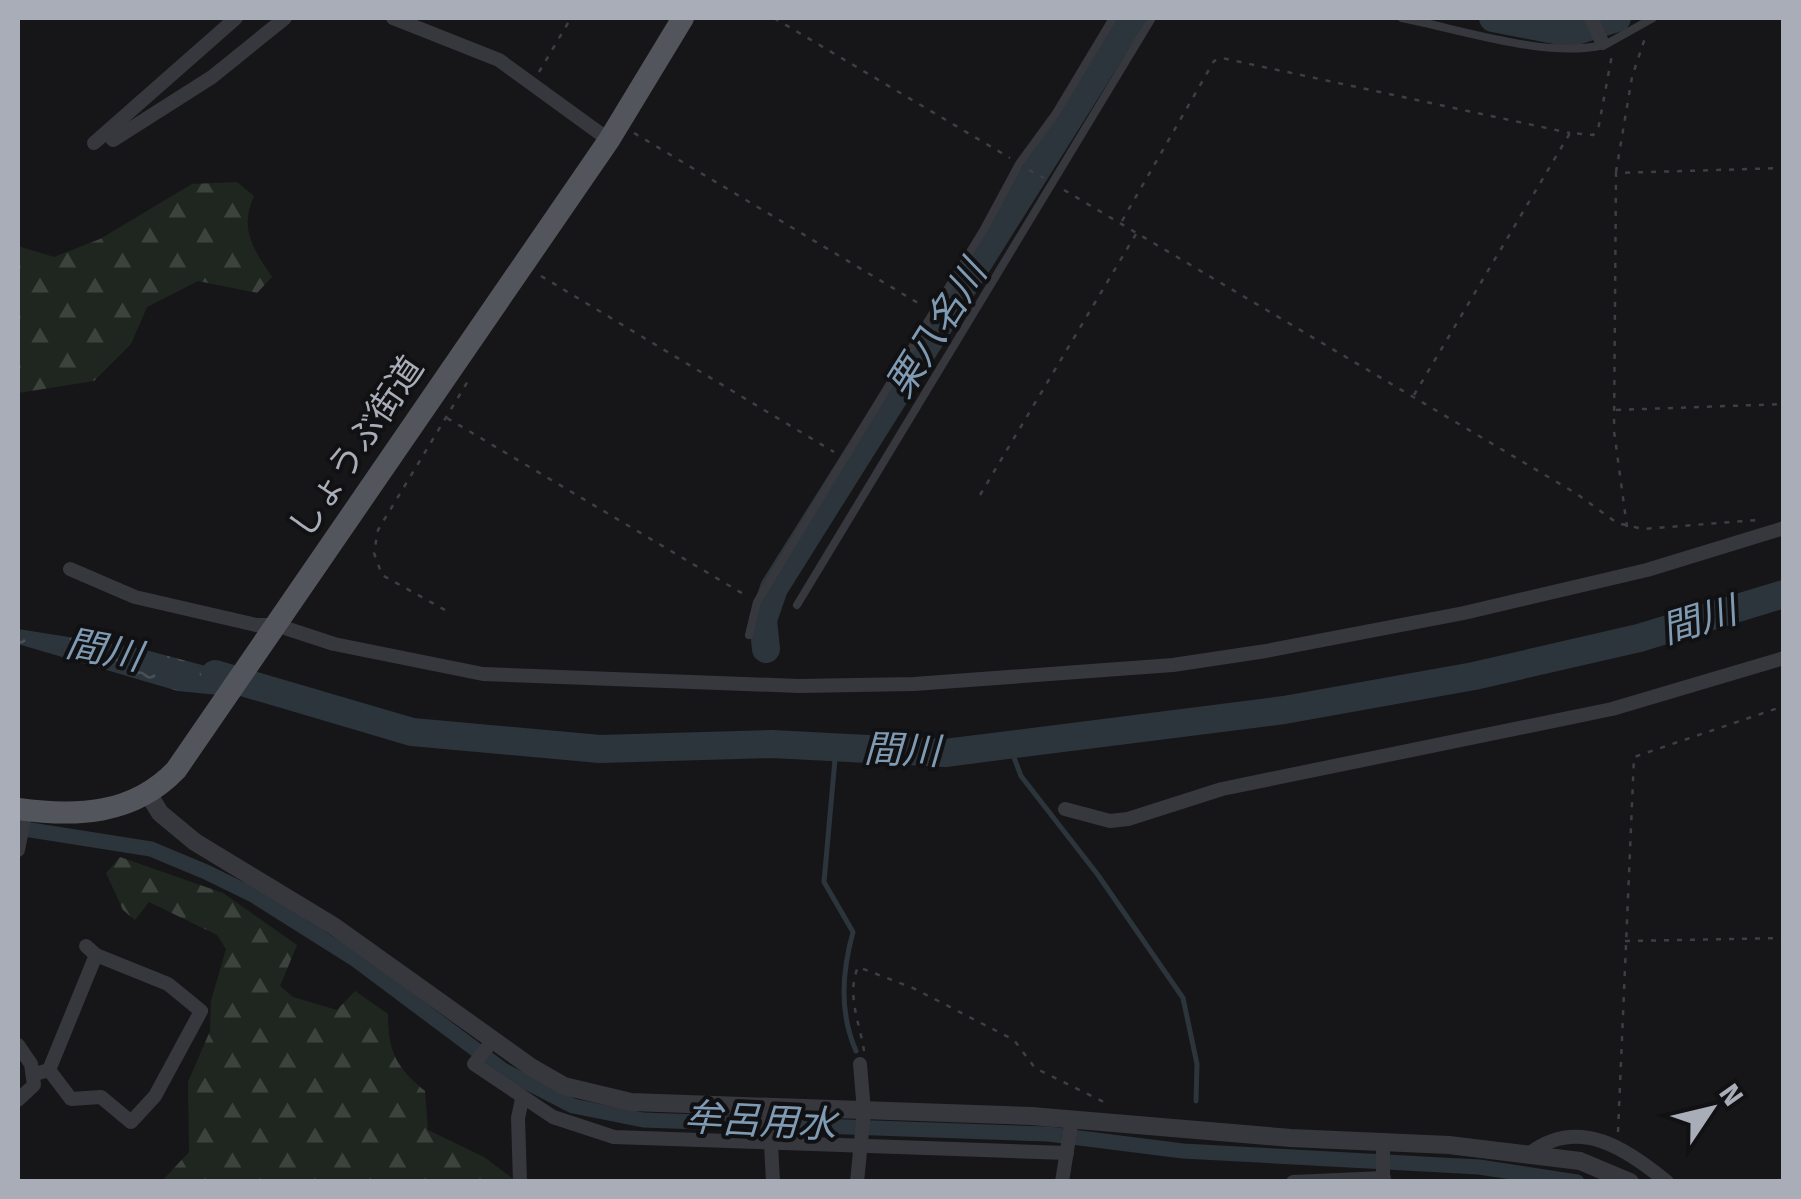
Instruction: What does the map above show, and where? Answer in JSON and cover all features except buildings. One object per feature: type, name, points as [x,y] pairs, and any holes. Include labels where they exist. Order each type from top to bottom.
[{"type":"main road","name":"しょうぶ街道","points":[[22,809],[94,812],[149,795],[192,750],[615,132],[682,18]]},
{"type":"street","points":[[94,142],[236,18]]},
{"type":"street","points":[[107,133],[114,140],[212,77],[285,18]]},
{"type":"street","points":[[393,18],[486,53],[615,132]]},
{"type":"street","points":[[1591,18],[1605,44]]},
{"type":"street","points":[[70,569],[135,597],[273,631],[483,674],[800,686],[914,684],[1172,665],[1266,651],[1464,613],[1647,570],[1784,528]]},
{"type":"street","points":[[1065,810],[1110,821],[1128,819],[1222,789],[1612,710],[1784,658]]},
{"type":"street","points":[[149,795],[160,813],[195,842],[335,927],[490,1042],[531,1068],[589,1094],[631,1102],[769,1112],[1121,1124],[1385,1148],[1530,1153],[1580,1161],[1630,1182]]},
{"type":"street","points":[[18,850],[22,809]]},
{"type":"street","points":[[18,1045],[42,1072],[71,1099],[101,1097],[130,1122],[155,1096],[201,1011],[168,984],[91,950],[42,1072],[18,1100]]},
{"type":"street","points":[[490,1042],[474,1064],[553,1116],[614,1136],[863,1140],[1067,1150]]},
{"type":"street","points":[[857,1182],[864,1114],[860,1064]]},
{"type":"street","points":[[520,1182],[518,1118],[522,1099]]},
{"type":"street","points":[[769,1112],[773,1182]]},
{"type":"street","points":[[1062,1182],[1071,1123]]},
{"type":"street","points":[[1530,1153],[1548,1140],[1600,1138],[1616,1143],[1667,1182]]},
{"type":"street","points":[[1294,1182],[1384,1177],[1385,1148]]},
{"type":"lane","points":[[750,635],[757,602],[1113,18]]},
{"type":"lane","points":[[797,604],[1152,18]]},
{"type":"lane","points":[[1402,18],[1542,46],[1605,44],[1653,18]]},
{"type":"path","points":[[532,84],[572,18]]},
{"type":"path","points":[[774,18],[1627,526],[1643,530],[1764,520]]},
{"type":"path","points":[[1627,526],[1615,455],[1616,173],[1632,77],[1644,47],[1639,28]]},
{"type":"path","points":[[1122,223],[1214,61],[1222,58],[1593,135],[1598,130],[1612,54],[1605,44]]},
{"type":"path","points":[[615,132],[934,313]]},
{"type":"path","points":[[1413,396],[1570,133]]},
{"type":"path","points":[[1616,173],[1784,168]]},
{"type":"path","points":[[980,495],[1137,232]]},
{"type":"path","points":[[523,265],[845,458]]},
{"type":"path","points":[[446,610],[382,576],[374,553],[378,530],[476,367]]},
{"type":"path","points":[[1616,410],[1784,404]]},
{"type":"path","points":[[446,417],[757,602]]},
{"type":"path","points":[[1616,1143],[1634,757],[1784,706]]},
{"type":"path","points":[[1625,940],[1784,938]]},
{"type":"path","points":[[860,1064],[865,1057],[853,986],[858,967],[883,980],[912,988],[1014,1040],[1035,1068],[1122,1110],[1121,1124]]},
{"type":"path","points":[[1712,1182],[1784,1180]]},
{"type":"green space","points":[[237,182],[254,196],[248,219],[250,238],[272,277],[257,293],[198,281],[147,307],[131,344],[94,381],[18,393],[18,246],[54,257],[100,239],[192,184]]},
{"type":"green space","points":[[120,857],[223,893],[297,945],[280,986],[293,997],[337,1010],[355,991],[388,1014],[396,1058],[425,1091],[428,1130],[484,1157],[516,1181],[162,1181],[189,1152],[188,1082],[210,1031],[211,1001],[226,949],[217,935],[149,902],[135,920],[123,910],[106,873]]},
{"type":"water","points":[[18,629],[138,648],[232,673],[219,695],[178,691],[18,644]]},
{"type":"waterway","name":"栗八名川","points":[[766,649],[763,620],[774,588],[1132,18]]},
{"type":"waterway","name":"栗八名川","points":[[1493,18],[1570,33],[1617,18]]},
{"type":"waterway","name":"間川","points":[[215,674],[412,732],[600,749],[772,744],[945,753],[1284,710],[1474,676],[1639,638],[1784,594]]},
{"type":"waterway","points":[[1010,747],[1021,776],[1098,875],[1183,998],[1197,1064],[1196,1101]]},
{"type":"waterway","points":[[836,748],[824,882],[853,932],[844,992],[847,1022],[856,1051]]},
{"type":"waterway","name":"牟呂用水","points":[[18,828],[151,849],[253,895],[356,960],[503,1070],[573,1106],[643,1120],[1048,1134],[1183,1151],[1479,1167],[1577,1182]]}]
